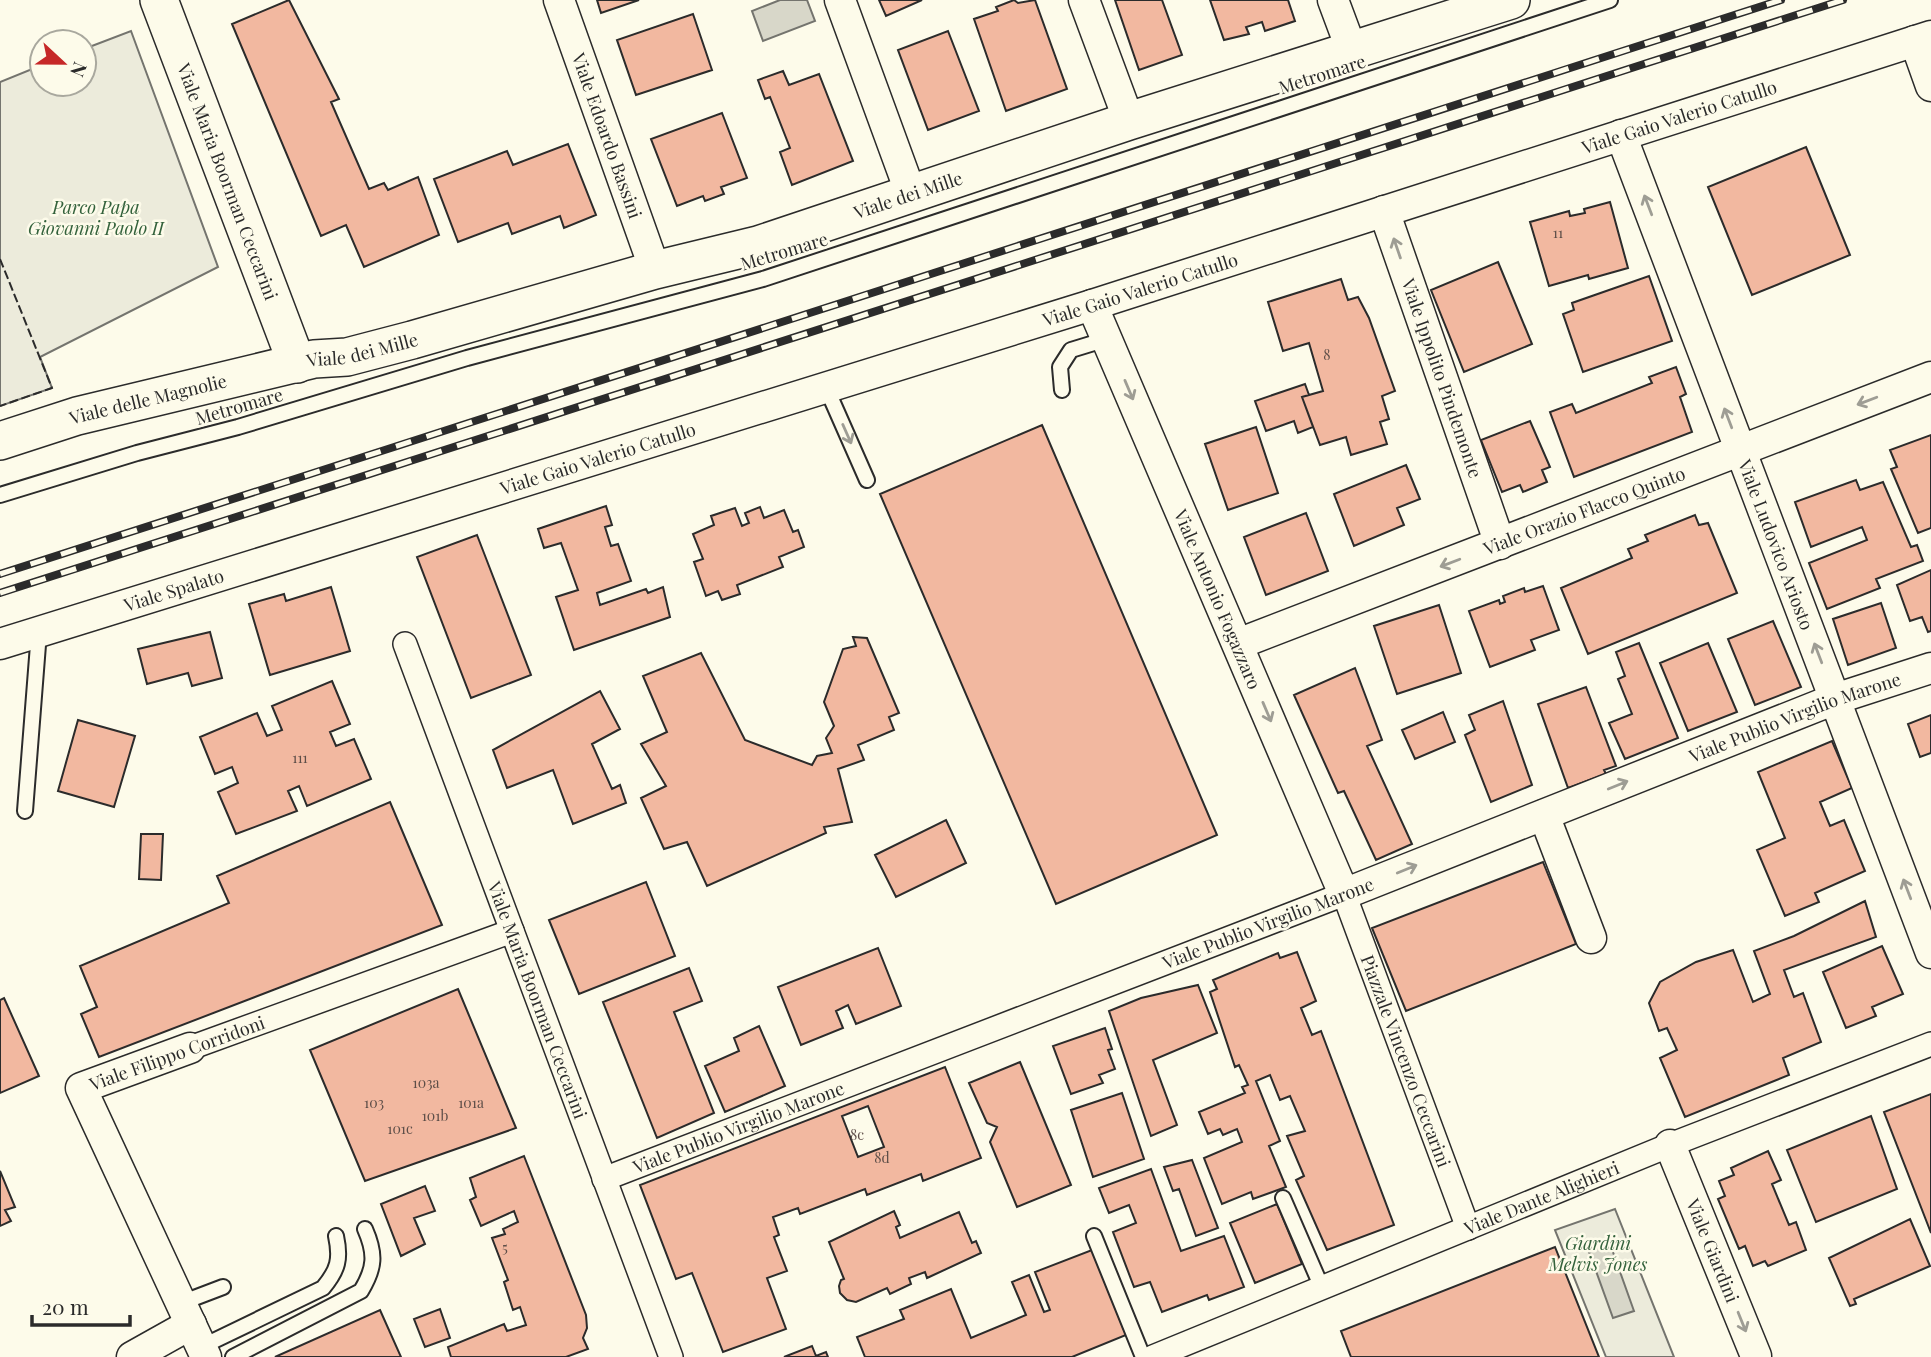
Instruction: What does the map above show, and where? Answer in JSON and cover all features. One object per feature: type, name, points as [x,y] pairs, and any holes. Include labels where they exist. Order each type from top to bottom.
[{"type":"street","name":"Viale Maria Boorman Ceccarini","points":[[159,0],[297,364]]},
{"type":"street","name":"Viale Edoardo Bassini","points":[[559,0],[655,270]]},
{"type":"street","points":[[840,0],[911,194]]},
{"type":"street","points":[[1084,0],[1129,121]]},
{"type":"street","points":[[1334,0],[1352,51]]},
{"type":"street","name":"Viale dei Mille","points":[[297,364],[314,359],[347,357],[655,270],[758,244],[1129,121],[1511,0]]},
{"type":"street","points":[[1923,38],[1931,86]]},
{"type":"street","name":"Viale Gaio Valerio Catullo","points":[[347,535],[1092,305],[1923,38]]},
{"type":"street","name":"Viale Ludovico Ariosto","points":[[1621,135],[1931,953]]},
{"type":"street","name":"Viale Ippolito Pindemonte","points":[[1384,211],[1500,544]]},
{"type":"street","name":"Viale Antonio Fogazzaro","points":[[1092,305],[1344,894]]},
{"type":"street","name":"Viale delle Magnolie","points":[[0,441],[77,416],[297,364]]},
{"type":"street","name":"Viale Orazio Flacco Quinto","points":[[1238,644],[1931,377]]},
{"type":"street","name":"Viale Spalato","points":[[0,644],[347,535]]},
{"type":"street","name":"Viale Maria Boorman Ceccarini","points":[[405,644],[671,1357]]},
{"type":"street","name":"Viale Publio Virgilio Marone","points":[[604,1179],[1344,894],[1835,699],[1931,668]]},
{"type":"street","points":[[1544,815],[1591,938]]},
{"type":"street","name":"Piazzale Vincenzo Ceccarini","points":[[1344,894],[1468,1228]]},
{"type":"street","name":"Viale Filippo Corridoni","points":[[195,1333],[81,1088],[512,931]]},
{"type":"street","name":"Viale Dante Alighieri","points":[[1153,1357],[1670,1145],[1931,1044]]},
{"type":"street","name":"Viale Giardini","points":[[1670,1145],[1762,1357]]},
{"type":"street","points":[[131,1357],[195,1333]]},
{"type":"lane","name":"Metromare","points":[[0,495],[467,358],[763,279],[1610,0]]},
{"type":"lane","points":[[1062,390],[1060,367],[1072,350],[1107,339]]},
{"type":"lane","points":[[826,387],[867,480]]},
{"type":"lane","points":[[24,811],[39,632]]},
{"type":"lane","points":[[1283,1198],[1322,1288]]},
{"type":"lane","points":[[233,1357],[361,1291],[372,1273],[373,1247],[365,1229]]},
{"type":"lane","points":[[195,1333],[323,1288],[335,1273],[340,1252],[336,1236]]},
{"type":"lane","points":[[1094,1236],[1143,1357]]},
{"type":"lane","points":[[195,1333],[223,1287]]},
{"type":"green space","name":"Parco Papa Giovanni Paolo II","points":[[131,31],[218,267],[40,357],[52,388],[0,406],[0,82],[28,71],[28,98],[98,98],[98,44]]},
{"type":"green space","name":"Giardini Melvis Jones","points":[[1615,1209],[1674,1357],[1606,1357],[1555,1230]]},
{"type":"shaded area","points":[[780,0],[807,0],[815,21],[763,41],[752,11]]},
{"type":"shaded area","points":[[1609,1241],[1634,1311],[1613,1318],[1588,1249]]},
{"type":"building","points":[[289,0],[339,99],[331,102],[369,189],[384,183],[388,190],[418,177],[439,235],[364,267],[346,225],[321,236],[232,24]]},
{"type":"building","points":[[597,0],[639,0],[601,13]]},
{"type":"building","points":[[879,0],[922,0],[886,16]]},
{"type":"building","points":[[1014,0],[1018,3],[1035,0],[1067,89],[1006,111],[974,19],[998,11],[996,7]]},
{"type":"building","points":[[1115,0],[1162,0],[1182,55],[1139,70]]},
{"type":"building","points":[[1210,0],[1288,0],[1295,21],[1265,31],[1262,22],[1246,27],[1249,34],[1224,40]]},
{"type":"building","points":[[693,14],[712,70],[636,95],[617,40]]},
{"type":"building","points":[[948,31],[979,111],[928,130],[898,50]]},
{"type":"building","points":[[783,71],[789,85],[819,74],[853,161],[792,185],[780,152],[790,148],[770,97],[765,99],[758,80]]},
{"type":"building","points":[[722,113],[747,178],[721,187],[724,194],[705,201],[703,196],[677,206],[651,139]]},
{"type":"building","points":[[568,144],[596,215],[564,228],[560,216],[512,234],[508,223],[458,242],[434,179],[507,151],[513,165]]},
{"type":"building","points":[[1806,147],[1850,255],[1752,295],[1708,187]]},
{"type":"building","points":[[1610,202],[1628,268],[1549,286],[1530,222],[1569,211],[1570,216],[1585,213],[1584,209]]},
{"type":"building","points":[[1498,262],[1532,344],[1464,372],[1431,290]]},
{"type":"building","points":[[1649,276],[1672,341],[1583,372],[1563,314],[1574,310],[1572,303]]},
{"type":"building","points":[[1341,279],[1348,300],[1358,297],[1369,318],[1395,391],[1382,396],[1389,419],[1380,422],[1387,444],[1351,455],[1346,437],[1320,445],[1302,397],[1323,391],[1309,343],[1283,351],[1268,302]]},
{"type":"building","points":[[1676,367],[1686,394],[1680,397],[1692,432],[1574,477],[1550,412],[1572,404],[1576,413],[1652,383],[1649,377]]},
{"type":"building","points":[[1305,384],[1309,395],[1302,397],[1313,427],[1298,433],[1294,421],[1266,431],[1255,401]]},
{"type":"building","points":[[1530,421],[1550,467],[1542,470],[1547,482],[1523,492],[1520,485],[1502,492],[1481,440]]},
{"type":"building","points":[[1042,425],[1217,835],[1056,904],[880,494]]},
{"type":"building","points":[[1256,427],[1278,493],[1228,510],[1205,444]]},
{"type":"building","points":[[1931,435],[1931,528],[1918,533],[1891,469],[1897,467],[1890,450]]},
{"type":"building","points":[[1406,465],[1420,499],[1397,508],[1404,525],[1354,546],[1334,494]]},
{"type":"building","points":[[1856,480],[1860,490],[1883,482],[1911,547],[1917,545],[1923,561],[1876,579],[1880,588],[1827,609],[1809,563],[1867,540],[1862,527],[1811,547],[1795,502]]},
{"type":"building","points":[[606,506],[612,525],[605,527],[611,546],[618,544],[631,581],[597,593],[600,605],[646,589],[648,593],[663,587],[670,617],[574,650],[556,597],[578,590],[561,543],[544,548],[538,529]]},
{"type":"building","points":[[760,507],[764,518],[784,510],[793,532],[798,530],[804,547],[779,557],[783,567],[737,585],[740,594],[722,600],[718,591],[706,596],[694,562],[703,559],[693,534],[714,525],[711,516],[735,508],[742,526],[749,523],[745,513]]},
{"type":"building","points":[[1306,513],[1328,571],[1266,595],[1244,537]]},
{"type":"building","points":[[1695,515],[1699,525],[1708,523],[1737,593],[1588,654],[1561,588],[1632,558],[1628,549],[1648,541],[1645,535]]},
{"type":"building","points":[[477,535],[531,675],[471,698],[417,557]]},
{"type":"building","points":[[1931,570],[1931,631],[1928,632],[1922,617],[1910,621],[1897,585]]},
{"type":"building","points":[[1543,586],[1559,630],[1531,640],[1535,650],[1490,667],[1469,611],[1499,600],[1500,604],[1505,602],[1503,596],[1524,588],[1525,592]]},
{"type":"building","points":[[331,587],[350,651],[270,675],[249,604],[284,594],[286,601]]},
{"type":"building","points":[[1881,603],[1896,648],[1848,665],[1833,619]]},
{"type":"building","points":[[1439,605],[1461,673],[1397,694],[1374,626]]},
{"type":"building","points":[[1773,621],[1801,687],[1755,705],[1728,639]]},
{"type":"building","points":[[210,632],[222,678],[192,686],[188,673],[147,684],[138,649]]},
{"type":"building","points":[[853,637],[867,638],[899,713],[889,717],[894,730],[858,745],[864,760],[838,769],[852,822],[824,827],[826,833],[707,886],[687,842],[664,849],[641,798],[666,786],[641,744],[667,732],[643,676],[701,653],[745,740],[812,765],[817,756],[832,753],[826,738],[834,726],[824,702],[843,649],[856,646]]},
{"type":"building","points":[[1639,643],[1678,738],[1625,759],[1609,723],[1632,714],[1618,679],[1625,676],[1616,652]]},
{"type":"building","points":[[1708,643],[1737,712],[1688,731],[1660,663]]},
{"type":"building","points":[[1355,668],[1382,740],[1367,746],[1412,844],[1376,860],[1344,791],[1338,793],[1294,695]]},
{"type":"building","points":[[332,681],[350,724],[330,732],[336,746],[354,739],[371,779],[307,806],[299,786],[288,791],[297,811],[236,834],[218,792],[238,783],[232,767],[215,774],[200,737],[257,713],[267,736],[282,730],[272,706]]},
{"type":"building","points":[[1586,687],[1616,766],[1604,770],[1606,774],[1568,788],[1538,704]]},
{"type":"building","points":[[600,691],[620,729],[592,744],[612,789],[620,785],[626,803],[573,824],[553,770],[507,788],[493,750]]},
{"type":"building","points":[[1503,701],[1532,785],[1491,802],[1465,735],[1475,730],[1469,715]]},
{"type":"building","points":[[1443,712],[1455,742],[1415,759],[1402,730]]},
{"type":"building","points":[[1931,715],[1931,753],[1920,757],[1908,724]]},
{"type":"building","points":[[78,720],[135,736],[114,807],[58,791]]},
{"type":"building","points":[[1832,741],[1852,788],[1820,802],[1830,826],[1844,820],[1865,871],[1815,893],[1819,902],[1785,916],[1757,850],[1785,838],[1758,772]]},
{"type":"building","points":[[390,802],[442,925],[99,1057],[81,1014],[97,1007],[80,966],[229,903],[217,876]]},
{"type":"building","points":[[946,820],[966,863],[896,897],[875,855]]},
{"type":"building","points":[[141,834],[163,834],[161,880],[139,879]]},
{"type":"building","points":[[1543,862],[1576,944],[1406,1011],[1372,928]]},
{"type":"building","points":[[646,882],[675,956],[579,994],[549,920]]},
{"type":"building","points":[[1865,901],[1876,937],[1784,970],[1794,997],[1803,993],[1821,1042],[1783,1058],[1789,1075],[1685,1117],[1660,1058],[1677,1050],[1667,1028],[1659,1031],[1649,1003],[1660,982],[1696,962],[1733,950],[1753,1002],[1770,994],[1754,951],[1794,936]]},
{"type":"building","points":[[1882,946],[1903,994],[1872,1007],[1876,1016],[1846,1028],[1823,972]]},
{"type":"building","points":[[878,948],[901,1006],[856,1024],[848,1005],[836,1011],[843,1028],[801,1045],[778,987]]},
{"type":"building","points":[[1297,952],[1316,1001],[1301,1008],[1312,1035],[1321,1031],[1394,1225],[1327,1250],[1296,1180],[1304,1176],[1287,1136],[1305,1131],[1290,1096],[1280,1100],[1270,1075],[1256,1081],[1280,1141],[1269,1146],[1286,1187],[1253,1199],[1251,1192],[1222,1204],[1204,1158],[1242,1142],[1237,1129],[1223,1135],[1220,1129],[1208,1134],[1199,1112],[1245,1093],[1242,1087],[1248,1085],[1239,1065],[1235,1067],[1210,992],[1217,989],[1213,980],[1278,953],[1280,958]]},
{"type":"building","points":[[689,968],[702,1001],[674,1012],[714,1113],[657,1138],[603,1002]]},
{"type":"building","points":[[1198,985],[1217,1033],[1153,1060],[1177,1125],[1151,1136],[1109,1011],[1141,998]]},
{"type":"building","points":[[458,989],[516,1128],[365,1181],[310,1050]]},
{"type":"building","points":[[4,998],[39,1076],[0,1093],[0,1000]]},
{"type":"building","points":[[759,1026],[785,1086],[725,1112],[705,1066],[739,1051],[734,1038]]},
{"type":"building","points":[[1105,1028],[1112,1049],[1108,1050],[1115,1069],[1099,1075],[1103,1083],[1071,1094],[1053,1046]]},
{"type":"building","points":[[1020,1062],[1071,1185],[1017,1207],[990,1142],[997,1127],[987,1123],[969,1083]]},
{"type":"building","points":[[945,1067],[981,1158],[923,1181],[921,1174],[867,1195],[865,1189],[800,1214],[798,1208],[773,1217],[779,1235],[774,1237],[787,1271],[767,1278],[786,1329],[723,1352],[692,1273],[676,1279],[640,1185]],"holes":[[[868,1106],[884,1147],[858,1157],[842,1116]]]},
{"type":"building","points":[[1122,1093],[1144,1159],[1093,1177],[1071,1110]]},
{"type":"building","points":[[1931,1094],[1931,1233],[1884,1112]]},
{"type":"building","points":[[1871,1116],[1897,1189],[1816,1222],[1787,1150]]},
{"type":"building","points":[[1768,1151],[1781,1180],[1772,1184],[1789,1225],[1796,1222],[1806,1250],[1768,1266],[1765,1261],[1753,1266],[1745,1246],[1739,1249],[1718,1199],[1725,1196],[1719,1181],[1734,1175],[1731,1168]]},
{"type":"building","points":[[524,1156],[586,1315],[587,1328],[583,1338],[588,1349],[566,1357],[451,1357],[448,1347],[504,1324],[507,1331],[526,1325],[520,1307],[513,1310],[504,1282],[508,1280],[492,1238],[505,1234],[503,1229],[518,1222],[514,1211],[481,1226],[470,1200],[476,1197],[470,1178]]},
{"type":"building","points":[[1192,1160],[1218,1228],[1196,1236],[1179,1189],[1173,1191],[1164,1167]]},
{"type":"building","points":[[1151,1169],[1181,1251],[1224,1236],[1244,1287],[1209,1300],[1207,1295],[1162,1312],[1150,1282],[1134,1287],[1113,1232],[1136,1223],[1129,1205],[1109,1213],[1099,1188]]},
{"type":"building","points":[[0,1171],[15,1207],[5,1210],[11,1221],[0,1226]]},
{"type":"building","points":[[425,1186],[435,1211],[414,1218],[425,1244],[401,1256],[381,1204]]},
{"type":"building","points":[[1277,1204],[1302,1264],[1255,1283],[1230,1223]]},
{"type":"building","points":[[894,1211],[900,1225],[896,1227],[900,1238],[959,1212],[972,1243],[976,1241],[981,1253],[927,1278],[925,1272],[909,1278],[911,1284],[890,1294],[887,1288],[856,1302],[847,1300],[840,1293],[839,1286],[844,1279],[829,1242]]},
{"type":"building","points":[[1910,1219],[1930,1266],[1854,1299],[1856,1304],[1850,1306],[1829,1258]]},
{"type":"building","points":[[1555,1247],[1599,1357],[1351,1357],[1341,1331]]},
{"type":"building","points":[[1092,1250],[1126,1335],[1072,1357],[865,1357],[857,1337],[904,1319],[900,1310],[951,1289],[971,1338],[1026,1315],[1012,1282],[1029,1275],[1044,1312],[1050,1310],[1035,1272]]},
{"type":"building","points":[[440,1309],[450,1338],[425,1347],[414,1319]]},
{"type":"building","points":[[380,1310],[401,1357],[275,1357]]},
{"type":"building","points":[[812,1346],[816,1356],[826,1352],[828,1357],[784,1357]]},
{"type":"railway","points":[[0,574],[1781,0]]},
{"type":"railway","points":[[0,593],[1843,0]]},
{"type":"fence","points":[[0,259],[52,388],[0,406]]}]
